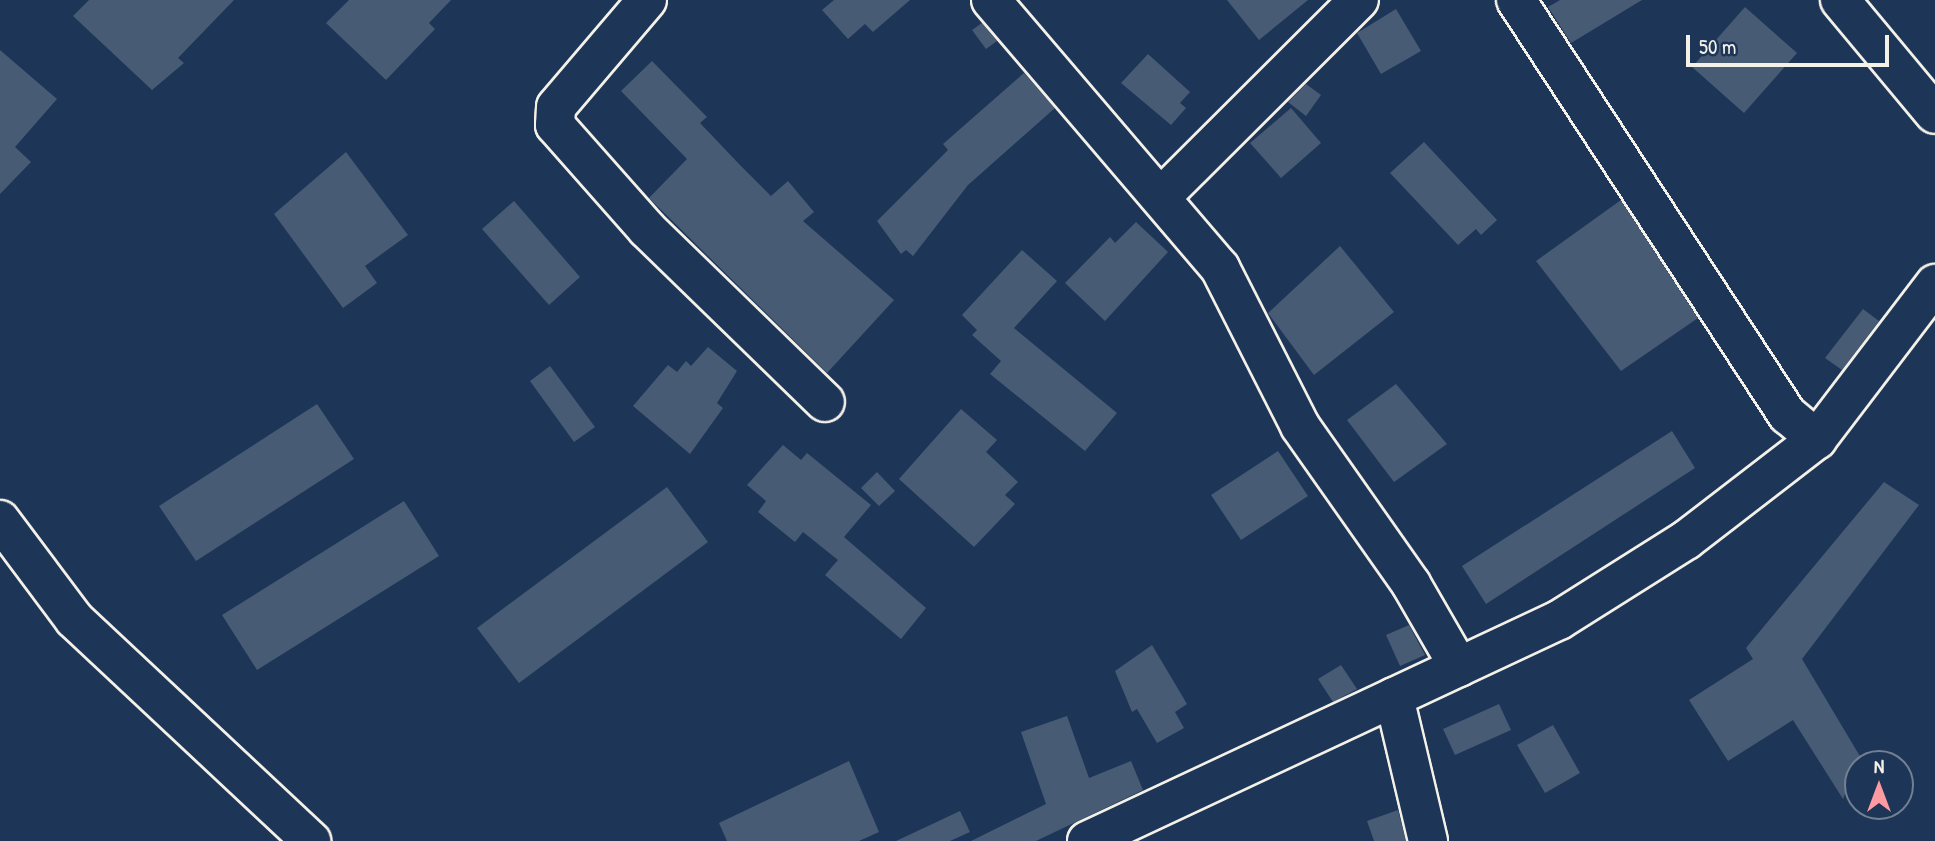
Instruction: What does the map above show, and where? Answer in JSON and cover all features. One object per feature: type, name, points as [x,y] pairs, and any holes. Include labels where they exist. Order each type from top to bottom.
[{"type":"street","points":[[647,0],[556,107],[555,125],[647,229],[825,402]]},
{"type":"street","points":[[991,0],[1162,196],[1220,268],[1300,426],[1411,584],[1459,667]]},
{"type":"street","points":[[1162,196],[1359,0]]},
{"type":"street","points":[[1516,0],[1780,404],[1817,439]]},
{"type":"street","points":[[1840,0],[1935,114]]},
{"type":"street","points":[[1087,841],[1136,830],[1394,697],[1559,620],[1675,547],[1817,439],[1935,284]]},
{"type":"street","points":[[0,520],[74,619],[311,841]]},
{"type":"street","points":[[1394,697],[1428,841]]},
{"type":"building","points":[[89,0],[234,0],[178,58],[184,63],[152,90],[73,16]]},
{"type":"building","points":[[349,0],[451,0],[429,23],[435,29],[386,80],[326,23]]},
{"type":"building","points":[[834,0],[910,0],[873,32],[865,24],[848,39],[822,10]]},
{"type":"building","points":[[1227,0],[1308,0],[1259,40]]},
{"type":"building","points":[[1560,0],[1642,0],[1571,43],[1548,7]]},
{"type":"building","points":[[1745,7],[1797,53],[1744,113],[1692,67]]},
{"type":"building","points":[[1396,9],[1421,51],[1381,74],[1357,33]]},
{"type":"building","points":[[982,23],[997,41],[986,49],[972,30]]},
{"type":"building","points":[[0,50],[57,99],[15,147],[31,162],[0,194]]},
{"type":"building","points":[[1148,54],[1190,92],[1180,103],[1186,108],[1171,125],[1121,83]]},
{"type":"building","points":[[652,61],[707,117],[700,123],[771,196],[788,181],[814,212],[803,221],[894,300],[827,373],[649,198],[687,159],[621,91]]},
{"type":"building","points":[[1024,73],[1055,108],[968,185],[913,256],[906,250],[901,254],[877,221],[948,150],[943,144]]},
{"type":"building","points":[[1306,84],[1321,95],[1306,116],[1288,102]]},
{"type":"building","points":[[1291,108],[1321,143],[1281,178],[1250,143]]},
{"type":"building","points":[[1424,142],[1497,220],[1481,235],[1476,229],[1458,245],[1390,173]]},
{"type":"building","points":[[346,152],[408,235],[365,266],[377,283],[343,308],[274,214]]},
{"type":"building","points":[[1621,200],[1698,318],[1621,371],[1536,261]]},
{"type":"building","points":[[514,201],[580,277],[549,305],[482,229]]},
{"type":"building","points":[[1136,222],[1168,252],[1105,321],[1065,283],[1110,237],[1115,243]]},
{"type":"building","points":[[1340,246],[1394,312],[1314,375],[1268,313]]},
{"type":"building","points":[[1022,250],[1057,281],[1014,328],[1117,413],[1085,451],[990,374],[1001,361],[972,335],[977,330],[962,315]]},
{"type":"building","points":[[1863,309],[1879,321],[1842,370],[1825,358]]},
{"type":"building","points":[[708,347],[737,371],[717,403],[723,408],[690,454],[633,406],[668,365],[677,372],[686,361],[691,366]]},
{"type":"building","points":[[550,366],[595,427],[574,442],[530,381]]},
{"type":"building","points":[[1396,384],[1447,444],[1394,482],[1347,420]]},
{"type":"building","points":[[317,404],[354,459],[196,561],[159,506]]},
{"type":"building","points":[[961,409],[997,440],[986,452],[1018,482],[1005,495],[1015,504],[974,547],[899,479]]},
{"type":"building","points":[[1672,431],[1695,468],[1486,604],[1462,566]]},
{"type":"building","points":[[783,445],[801,460],[807,453],[871,505],[844,537],[926,608],[901,639],[825,575],[838,560],[803,532],[795,542],[758,512],[766,501],[747,485]]},
{"type":"building","points":[[1278,451],[1308,496],[1241,540],[1211,495]]},
{"type":"building","points":[[877,472],[895,491],[879,506],[861,488]]},
{"type":"building","points":[[1884,482],[1919,505],[1802,659],[1856,750],[1844,750],[1843,799],[1793,720],[1728,761],[1689,700],[1753,659],[1746,648]]},
{"type":"building","points":[[667,487],[708,542],[519,683],[477,628]]},
{"type":"building","points":[[404,501],[439,556],[257,670],[222,615]]},
{"type":"building","points":[[1409,625],[1425,655],[1400,666],[1386,635]]},
{"type":"building","points":[[1152,645],[1187,704],[1175,712],[1184,728],[1157,743],[1137,709],[1132,712],[1115,671]]},
{"type":"building","points":[[1341,665],[1357,689],[1333,702],[1318,679]]},
{"type":"building","points":[[1499,704],[1511,730],[1455,755],[1443,729]]},
{"type":"building","points":[[1067,716],[1089,778],[1131,761],[1143,790],[1036,841],[971,841],[1046,804],[1021,732]]},
{"type":"building","points":[[1553,725],[1580,773],[1545,793],[1517,745]]},
{"type":"building","points":[[849,761],[879,832],[859,841],[727,841],[719,823]]},
{"type":"building","points":[[1398,810],[1406,841],[1374,841],[1367,821]]},
{"type":"building","points":[[960,811],[970,832],[950,841],[896,841]]}]
